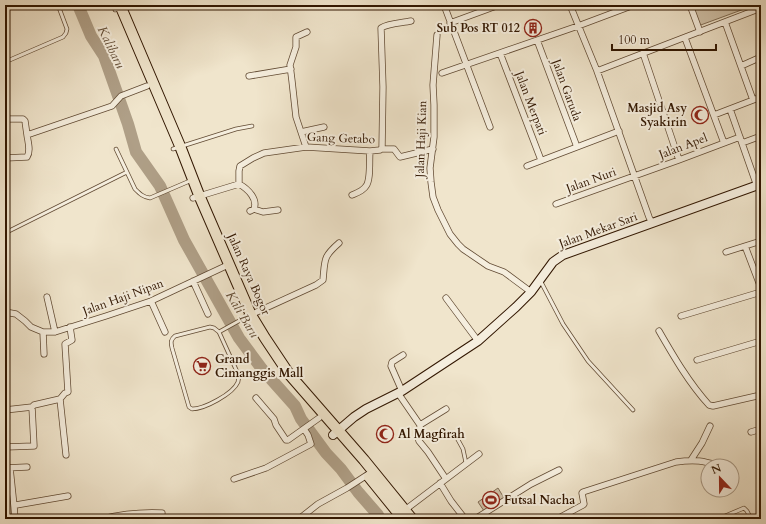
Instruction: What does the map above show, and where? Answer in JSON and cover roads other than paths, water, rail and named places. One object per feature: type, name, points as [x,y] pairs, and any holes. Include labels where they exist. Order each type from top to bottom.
[{"type":"highway","name":"Jalan Raya Bogor","points":[[117,7],[147,86],[177,147]]},
{"type":"highway","name":"Jalan Raya Bogor","points":[[117,7],[177,147],[222,267],[246,317],[260,341],[315,421],[336,433]]},
{"type":"highway","name":"Jalan Raya Bogor","points":[[246,317],[265,338],[289,374],[336,433],[404,514]]},
{"type":"highway","name":"Jalan Raya Bogor","points":[[361,462],[367,475],[404,514],[412,519]]},
{"type":"main road","name":"Jalan Mekar Sari","points":[[336,433],[354,417],[366,409],[400,392],[478,340],[516,308],[531,292],[553,262],[563,255],[759,185]]},
{"type":"street","points":[[444,5],[490,127]]},
{"type":"street","points":[[450,24],[499,5]]},
{"type":"street","points":[[570,5],[597,71],[652,223]]},
{"type":"street","points":[[442,73],[634,5]]},
{"type":"street","points":[[690,5],[700,32]]},
{"type":"street","points":[[597,71],[761,8]]},
{"type":"street","name":"Gang Getabo","points":[[239,184],[240,166],[264,153],[306,147],[370,151],[380,150],[382,148],[381,28],[384,26],[412,21]]},
{"type":"street","points":[[725,22],[753,100]]},
{"type":"street","points":[[306,147],[296,117],[294,81],[290,65],[296,47],[296,37],[307,32]]},
{"type":"street","name":"Jalan Haji Kian","points":[[437,35],[433,85],[434,105],[430,168],[430,182],[433,197],[450,234],[463,249],[488,266],[504,272],[531,292]]},
{"type":"street","points":[[685,38],[724,143]]},
{"type":"street","name":"Jalan Garuda","points":[[537,40],[577,147]]},
{"type":"street","name":"Jalan Merpati","points":[[500,53],[541,160]]},
{"type":"street","points":[[643,53],[679,160]]},
{"type":"street","points":[[741,66],[761,57]]},
{"type":"street","points":[[249,76],[291,70]]},
{"type":"street","points":[[27,135],[112,106],[121,96],[147,86]]},
{"type":"street","points":[[714,115],[761,97]]},
{"type":"street","points":[[730,109],[759,185]]},
{"type":"street","points":[[5,119],[23,119],[25,121],[29,151],[29,155],[27,157],[5,158]]},
{"type":"street","points":[[301,132],[324,126]]},
{"type":"street","points":[[527,166],[619,131]]},
{"type":"street","points":[[742,143],[761,136]]},
{"type":"street","name":"Jalan Apel","points":[[634,176],[740,137]]},
{"type":"street","points":[[381,149],[394,149],[400,157],[432,149]]},
{"type":"street","points":[[352,195],[366,187],[368,181],[370,151]]},
{"type":"street","name":"Jalan Nuri","points":[[556,204],[634,176]]},
{"type":"street","points":[[196,196],[239,184],[253,197],[255,207],[252,210],[263,212],[278,210]]},
{"type":"street","points":[[726,252],[761,241]]},
{"type":"street","points":[[246,317],[321,282],[323,280],[327,255],[340,243]]},
{"type":"street","points":[[745,246],[761,288]]},
{"type":"street","name":"Jalan Haji Nipan","points":[[43,332],[55,332],[150,301],[222,267]]},
{"type":"street","points":[[195,280],[208,314]]},
{"type":"street","points":[[681,316],[761,292]]},
{"type":"street","points":[[47,297],[55,332]]},
{"type":"street","points":[[446,298],[478,340]]},
{"type":"street","points":[[150,301],[165,332]]},
{"type":"street","points":[[5,312],[16,314],[31,327],[43,332],[44,354]]},
{"type":"street","points":[[5,410],[32,407],[34,405],[60,399],[65,393],[68,392],[65,344],[72,340],[70,327]]},
{"type":"street","points":[[659,331],[679,365],[699,395],[708,405],[714,406],[761,395]]},
{"type":"street","points":[[696,360],[761,341]]},
{"type":"street","points":[[403,355],[392,362],[391,366],[400,392],[420,425],[418,437],[419,441],[446,478]]},
{"type":"street","points":[[256,398],[274,419],[276,425],[286,440],[315,421]]},
{"type":"street","points":[[60,399],[66,455]]},
{"type":"street","points":[[5,448],[34,446],[32,407]]},
{"type":"street","points":[[420,425],[446,409]]},
{"type":"street","points":[[691,460],[702,443],[710,426]]},
{"type":"street","points":[[234,479],[266,468],[311,444],[304,429]]},
{"type":"street","points":[[751,432],[761,429]]},
{"type":"street","points":[[404,514],[446,478],[479,454]]},
{"type":"street","points":[[556,519],[584,504],[583,492],[676,462],[700,460]]},
{"type":"street","points":[[15,519],[8,468],[27,467]]},
{"type":"street","points":[[475,519],[531,484],[559,470]]},
{"type":"street","points":[[299,519],[318,504],[367,475]]},
{"type":"street","points":[[440,484],[465,519]]},
{"type":"street","points":[[14,506],[68,496]]},
{"type":"street","points":[[102,519],[136,513],[162,513]]},
{"type":"lane","points":[[5,62],[63,37],[67,29],[58,5]]},
{"type":"lane","points":[[117,7],[132,5]]},
{"type":"lane","points":[[177,147],[236,129],[252,126]]},
{"type":"lane","points":[[116,149],[135,189],[139,194],[145,197],[150,198],[190,181]]},
{"type":"lane","points":[[5,232],[127,172]]},
{"type":"lane","points":[[540,279],[563,324],[588,361],[633,410]]},
{"type":"lane","points":[[218,332],[246,317]]},
{"type":"lane","points":[[206,327],[214,328],[218,332],[239,376],[238,382],[227,395],[197,409],[192,409],[189,407],[172,348],[172,339],[175,336],[206,327]]},
{"type":"lane","points":[[457,438],[463,449],[466,463]]},
{"type":"lane","points":[[718,519],[744,508],[751,519]]},
{"type":"waterway","name":"Kali Baru","points":[[78,5],[91,36],[104,56],[128,124],[136,152],[160,186],[184,240],[239,338],[262,369],[295,406],[301,419],[326,453],[341,469],[378,515],[379,519]]},
{"type":"place","name":"Sub Pos RT 012","points":[[533,28]]},
{"type":"place","name":"Masjid Asy Syakirin","points":[[700,115]]},
{"type":"place","name":"Grand Cimanggis Mall","points":[[202,366]]},
{"type":"place","name":"Al Magfirah","points":[[385,434]]},
{"type":"place","name":"Futsal Nacha","points":[[491,500]]},
{"type":"water label","name":"Kalibaru","points":[[112,47]]}]
